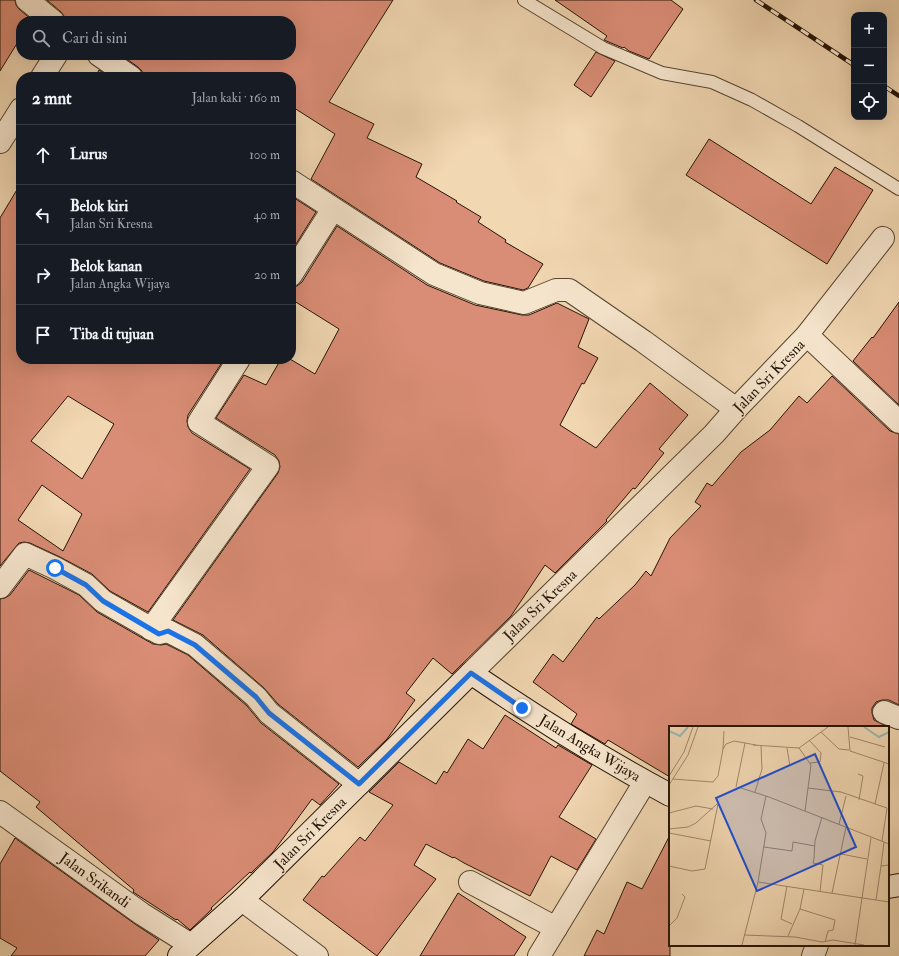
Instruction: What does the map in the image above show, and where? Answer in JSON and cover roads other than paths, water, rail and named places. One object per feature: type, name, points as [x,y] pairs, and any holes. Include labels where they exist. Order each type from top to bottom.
[{"type":"street","points":[[27,0],[47,16]]},
{"type":"street","points":[[45,72],[53,60]]},
{"type":"street","points":[[107,60],[124,72]]},
{"type":"street","points":[[0,142],[16,117]]},
{"type":"street","points":[[296,184],[434,274],[480,293],[524,303],[556,290],[569,290],[736,410]]},
{"type":"street","points":[[296,267],[333,209]]},
{"type":"street","name":"Jalan Sri Kresna","points":[[185,950],[242,900],[714,434],[807,335],[883,238]]},
{"type":"street","points":[[807,335],[899,422]]},
{"type":"street","points":[[151,629],[268,466],[199,422],[236,364]]},
{"type":"street","points":[[0,587],[25,554],[86,585],[103,601],[159,634],[168,631],[195,645],[256,697],[269,713],[359,784]]},
{"type":"street","name":"Jalan Angka Wijaya","points":[[471,673],[522,708],[645,782],[669,794]]},
{"type":"street","points":[[538,956],[645,782]]},
{"type":"street","name":"Jalan Srikandi","points":[[0,812],[142,914],[185,950]]},
{"type":"street","points":[[470,882],[556,928]]},
{"type":"street","points":[[889,887],[899,885]]},
{"type":"street","points":[[242,900],[317,956]]},
{"type":"street","points":[[813,956],[817,946]]},
{"type":"lane","points":[[524,0],[602,48],[662,73],[712,82],[752,100],[798,126],[899,189]]},
{"type":"railway","points":[[756,0],[851,63]]},
{"type":"railway","points":[[887,88],[899,96]]}]
